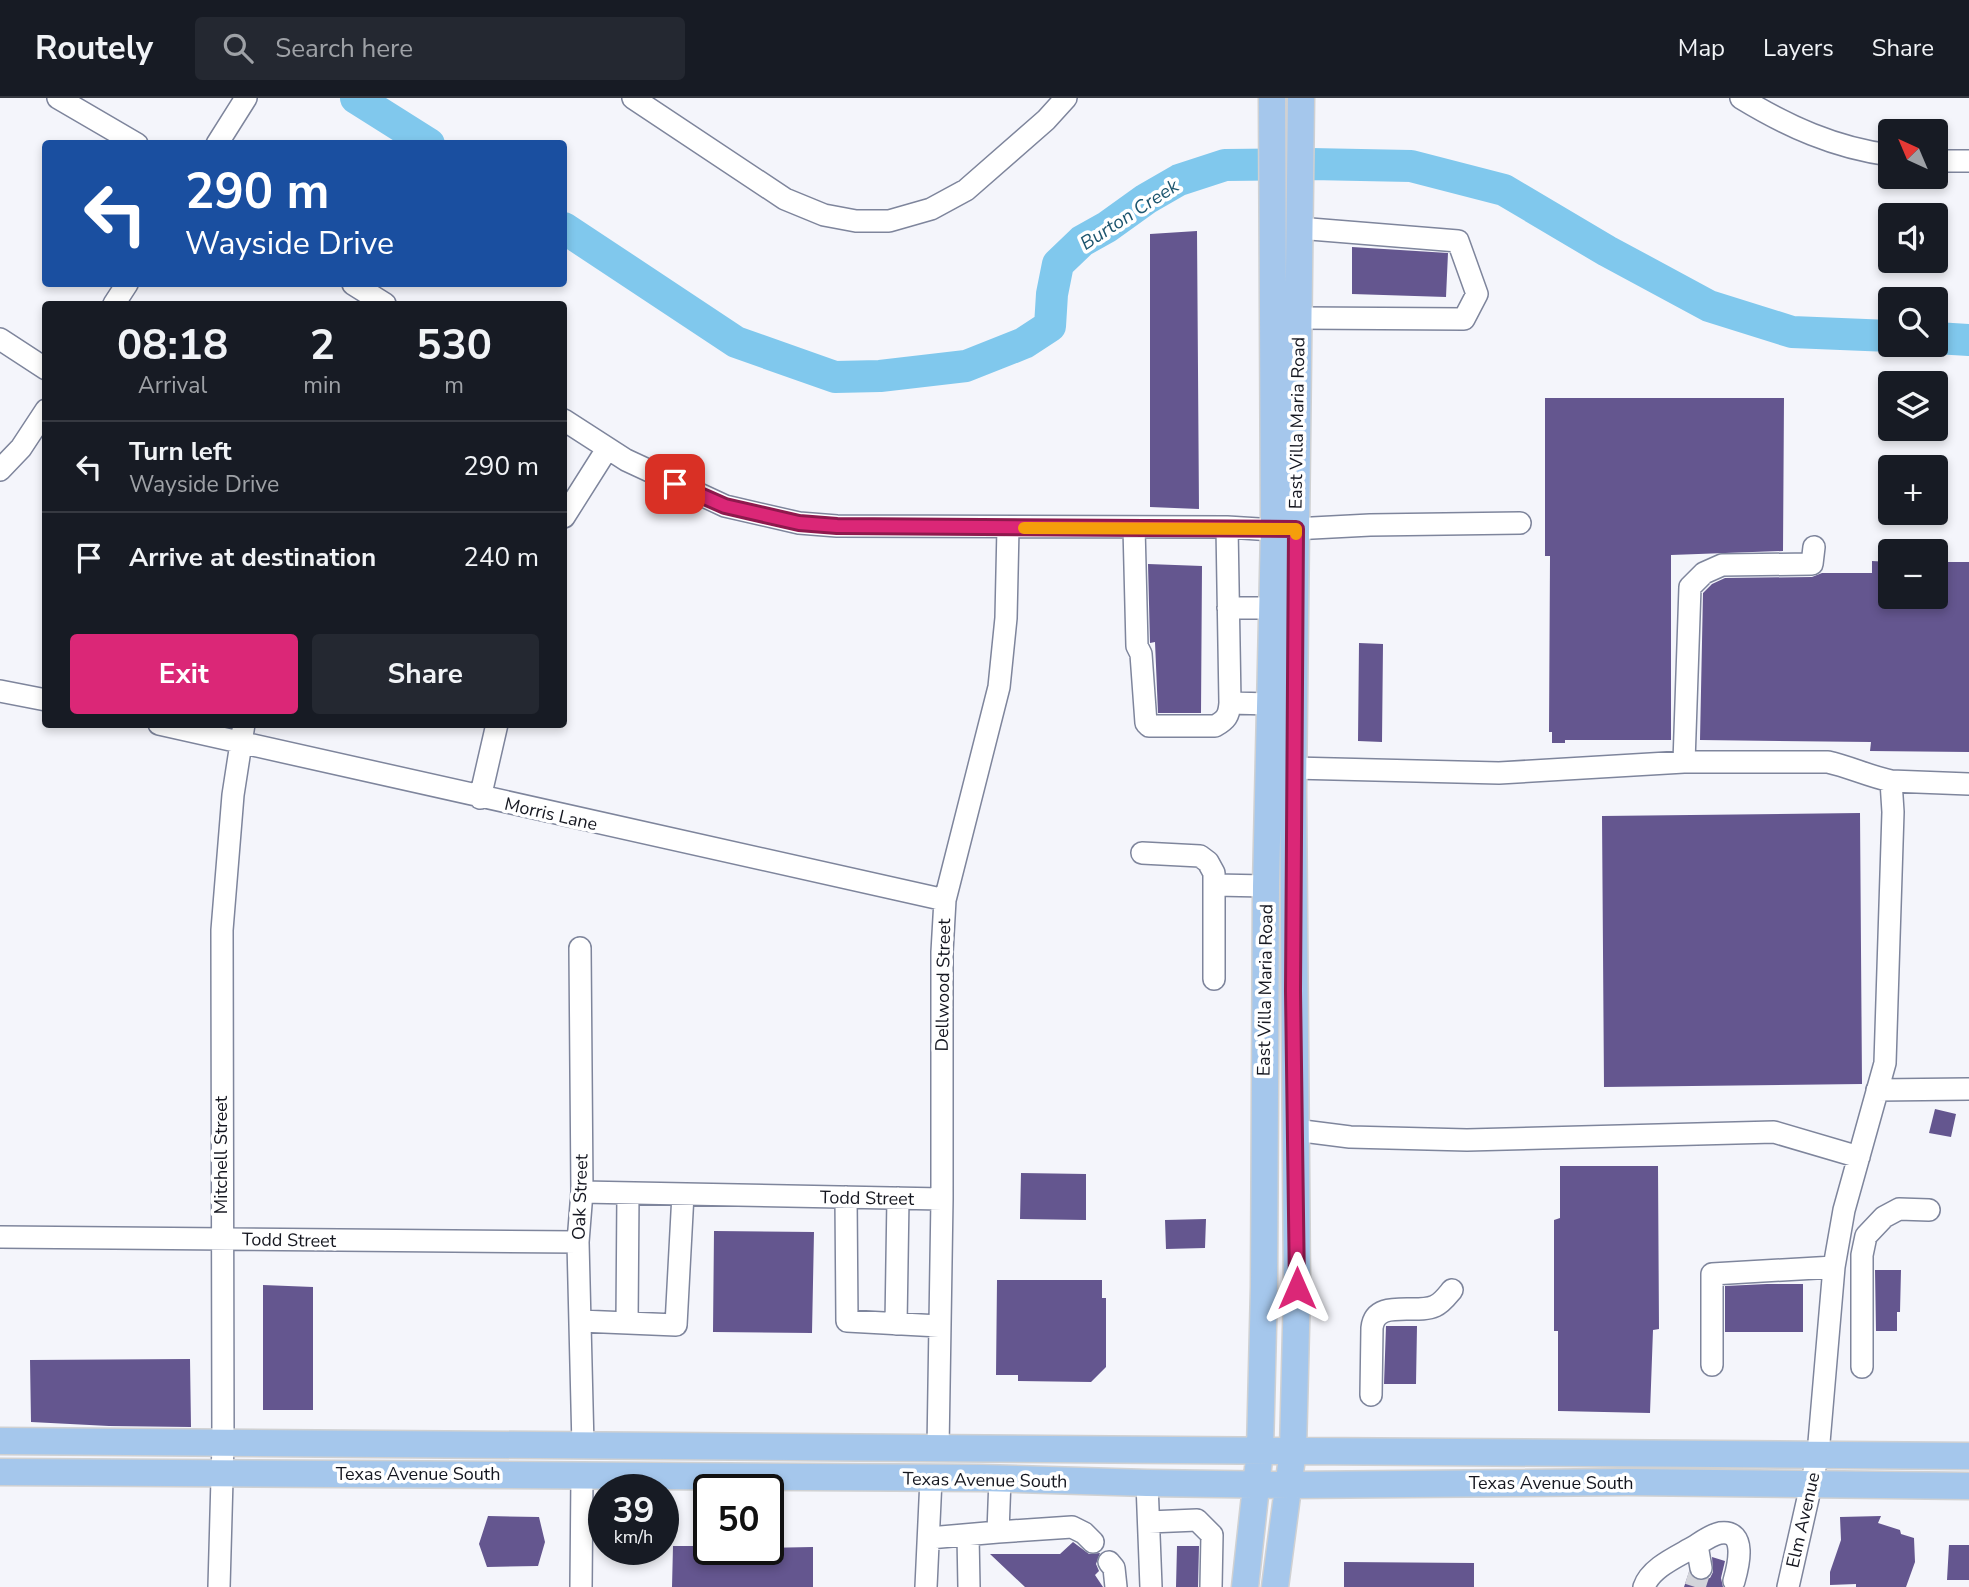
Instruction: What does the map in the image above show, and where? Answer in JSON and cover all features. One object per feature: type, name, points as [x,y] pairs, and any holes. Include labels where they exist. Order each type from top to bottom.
[{"type":"main road","name":"East Villa Maria Road","points":[[1272,98],[1270,186],[1293,768],[1297,1288],[1293,1450],[1275,1587]]},
{"type":"main road","name":"East Villa Maria Road","points":[[1245,1587],[1260,1450],[1264,1287],[1266,886],[1273,608],[1285,530],[1298,318],[1301,98]]},
{"type":"main road","name":"Texas Avenue South","points":[[0,1441],[1969,1456]]},
{"type":"main road","name":"Texas Avenue South","points":[[0,1472],[1000,1479],[1290,1485],[1628,1482],[1969,1486]]},
{"type":"street","points":[[58,98],[131,140]]},
{"type":"street","points":[[220,140],[246,98]]},
{"type":"street","points":[[633,98],[785,199],[824,215],[856,221],[889,221],[931,209],[966,190],[1046,120],[1066,98]]},
{"type":"street","points":[[1741,98],[1782,122],[1817,137],[1878,154]]},
{"type":"street","points":[[1948,161],[1969,162]]},
{"type":"street","points":[[1298,228],[1458,241],[1477,294],[1464,319],[1298,318]]},
{"type":"street","points":[[358,287],[380,301]]},
{"type":"street","points":[[0,339],[42,366]]},
{"type":"street","points":[[0,470],[22,448],[42,416]]},
{"type":"street","points":[[567,422],[607,449],[658,477],[725,506],[799,523],[837,526],[1227,527],[1285,530],[1520,523]]},
{"type":"street","points":[[567,512],[607,449]]},
{"type":"street","points":[[1134,527],[1137,646],[1141,654],[1146,723],[1149,726],[1215,726],[1224,722],[1229,715],[1230,703],[1227,527]]},
{"type":"street","name":"Dellwood Street","points":[[937,1449],[942,1199],[942,952],[945,900],[999,687],[1006,618],[1007,528]]},
{"type":"street","points":[[1684,762],[1690,587],[1704,573],[1722,565],[1812,564],[1814,547]]},
{"type":"street","points":[[1228,608],[1273,608]]},
{"type":"street","points":[[0,691],[42,699]]},
{"type":"street","points":[[1230,703],[1271,704]]},
{"type":"street","name":"Morris Lane","points":[[196,728],[243,733],[480,798],[945,900]]},
{"type":"street","points":[[480,798],[496,728]]},
{"type":"street","name":"Mitchell Street","points":[[219,1587],[223,1443],[222,930],[233,795],[243,733]]},
{"type":"street","points":[[1293,768],[1499,773],[1684,762],[1828,762],[1848,766],[1867,776],[1891,781],[1969,785]]},
{"type":"street","name":"Elm Avenue","points":[[1788,1587],[1818,1454],[1834,1267],[1844,1210],[1885,1063],[1893,812],[1891,781]]},
{"type":"street","points":[[1142,853],[1200,856],[1212,867],[1215,885],[1214,979]]},
{"type":"street","points":[[1215,885],[1266,886]]},
{"type":"street","name":"Oak Street","points":[[580,948],[582,1192],[578,1242],[583,1446]]},
{"type":"street","points":[[1877,1090],[1969,1089]]},
{"type":"street","points":[[1295,1130],[1350,1137],[1467,1140],[1774,1132],[1859,1157]]},
{"type":"street","name":"Todd Street","points":[[582,1192],[942,1199]]},
{"type":"street","points":[[627,1323],[628,1193]]},
{"type":"street","points":[[580,1321],[676,1325],[683,1194]]},
{"type":"street","points":[[846,1197],[847,1321],[940,1326]]},
{"type":"street","points":[[895,1324],[898,1198]]},
{"type":"street","points":[[1862,1367],[1862,1255],[1866,1236],[1884,1217],[1899,1209],[1929,1210]]},
{"type":"street","name":"Todd Street","points":[[0,1237],[578,1242]]},
{"type":"street","points":[[1712,1365],[1712,1275],[1834,1267]]},
{"type":"street","points":[[1371,1395],[1372,1328],[1377,1315],[1387,1310],[1433,1307],[1452,1290]]},
{"type":"street","points":[[581,1587],[582,1475]]},
{"type":"street","points":[[926,1587],[931,1479]]},
{"type":"street","points":[[998,1532],[1000,1479]]},
{"type":"street","points":[[1147,1483],[1151,1587]]},
{"type":"street","points":[[1149,1522],[1197,1520],[1212,1535],[1211,1587]]},
{"type":"street","points":[[929,1538],[1072,1527],[1093,1542]]},
{"type":"street","points":[[1644,1587],[1647,1579],[1668,1561],[1719,1534],[1730,1535],[1737,1541],[1741,1556],[1734,1581]]},
{"type":"street","points":[[968,1535],[969,1587]]},
{"type":"street","points":[[1697,1545],[1701,1568]]},
{"type":"street","points":[[1109,1562],[1114,1568],[1116,1587]]},
{"type":"building","points":[[1197,231],[1199,509],[1150,507],[1150,234]]},
{"type":"building","points":[[1352,247],[1448,253],[1446,297],[1352,294]]},
{"type":"building","points":[[1545,398],[1784,398],[1783,551],[1671,555],[1671,740],[1565,740],[1565,743],[1552,743],[1552,732],[1549,732],[1550,556],[1545,556]]},
{"type":"building","points":[[1872,561],[1878,561],[1878,609],[1948,609],[1948,562],[1969,562],[1969,752],[1870,751],[1871,742],[1700,740],[1703,593],[1712,584],[1725,578],[1872,573]]},
{"type":"building","points":[[1148,564],[1202,566],[1201,713],[1158,713],[1155,642],[1150,643]]},
{"type":"building","points":[[1359,643],[1383,644],[1382,742],[1358,741]]},
{"type":"building","points":[[1860,813],[1862,1084],[1604,1087],[1602,816]]},
{"type":"building","points":[[1935,1109],[1956,1114],[1951,1137],[1929,1133]]},
{"type":"building","points":[[1560,1166],[1658,1166],[1659,1329],[1653,1330],[1650,1413],[1558,1411],[1558,1331],[1554,1331],[1554,1220],[1560,1218]]},
{"type":"building","points":[[1021,1173],[1086,1174],[1086,1220],[1020,1219]]},
{"type":"building","points":[[1206,1219],[1205,1248],[1166,1249],[1165,1220]]},
{"type":"building","points":[[714,1231],[814,1232],[812,1333],[713,1332]]},
{"type":"building","points":[[1875,1270],[1901,1270],[1897,1331],[1876,1331]]},
{"type":"building","points":[[997,1280],[1102,1280],[1102,1298],[1106,1298],[1106,1367],[1091,1382],[1018,1381],[1018,1375],[996,1375]]},
{"type":"building","points":[[1803,1284],[1803,1332],[1725,1332],[1725,1286]]},
{"type":"building","points":[[263,1285],[313,1287],[313,1410],[263,1410]]},
{"type":"building","points":[[1386,1326],[1417,1326],[1416,1384],[1384,1384]]},
{"type":"building","points":[[190,1359],[191,1427],[31,1422],[30,1360]]},
{"type":"building","points":[[488,1516],[539,1517],[545,1542],[538,1566],[487,1567],[479,1544]]},
{"type":"building","points":[[1881,1516],[1878,1523],[1914,1538],[1915,1562],[1906,1587],[1830,1585],[1830,1572],[1841,1540],[1840,1517]]},
{"type":"building","points":[[1073,1542],[1089,1554],[1100,1553],[1096,1564],[1099,1571],[1095,1575],[1103,1587],[1025,1587],[990,1554],[1060,1554]]},
{"type":"building","points":[[1949,1545],[1969,1545],[1969,1580],[1947,1580]]},
{"type":"building","points":[[679,1546],[693,1546],[693,1565],[784,1565],[784,1548],[813,1547],[813,1587],[672,1587],[673,1565],[679,1565]]},
{"type":"building","points":[[1177,1546],[1199,1546],[1198,1587],[1176,1587]]},
{"type":"building","points":[[1712,1557],[1725,1561],[1721,1578],[1723,1587],[1684,1587],[1689,1572],[1697,1580],[1710,1578],[1713,1572]]},
{"type":"building","points":[[1344,1562],[1474,1563],[1474,1587],[1344,1587]]},
{"type":"waterway","name":"Burton Creek","points":[[356,98],[423,140]]},
{"type":"waterway","name":"Burton Creek","points":[[567,230],[736,342],[835,377],[880,376],[966,366],[1024,343],[1050,326],[1052,294],[1058,264],[1082,241],[1179,180],[1225,165],[1411,166],[1504,190],[1607,251],[1709,306],[1792,332],[1878,336]]},
{"type":"waterway","name":"Burton Creek","points":[[1948,339],[1969,340]]},
{"type":"tunnel","points":[[1695,1587],[1701,1568]]},
{"type":"slow traffic","points":[[1024,528],[1227,527],[1296,529],[1296,534]]},
{"type":"route","points":[[675,484],[725,506],[799,523],[837,526],[1296,529],[1293,991],[1297,1288]]}]
